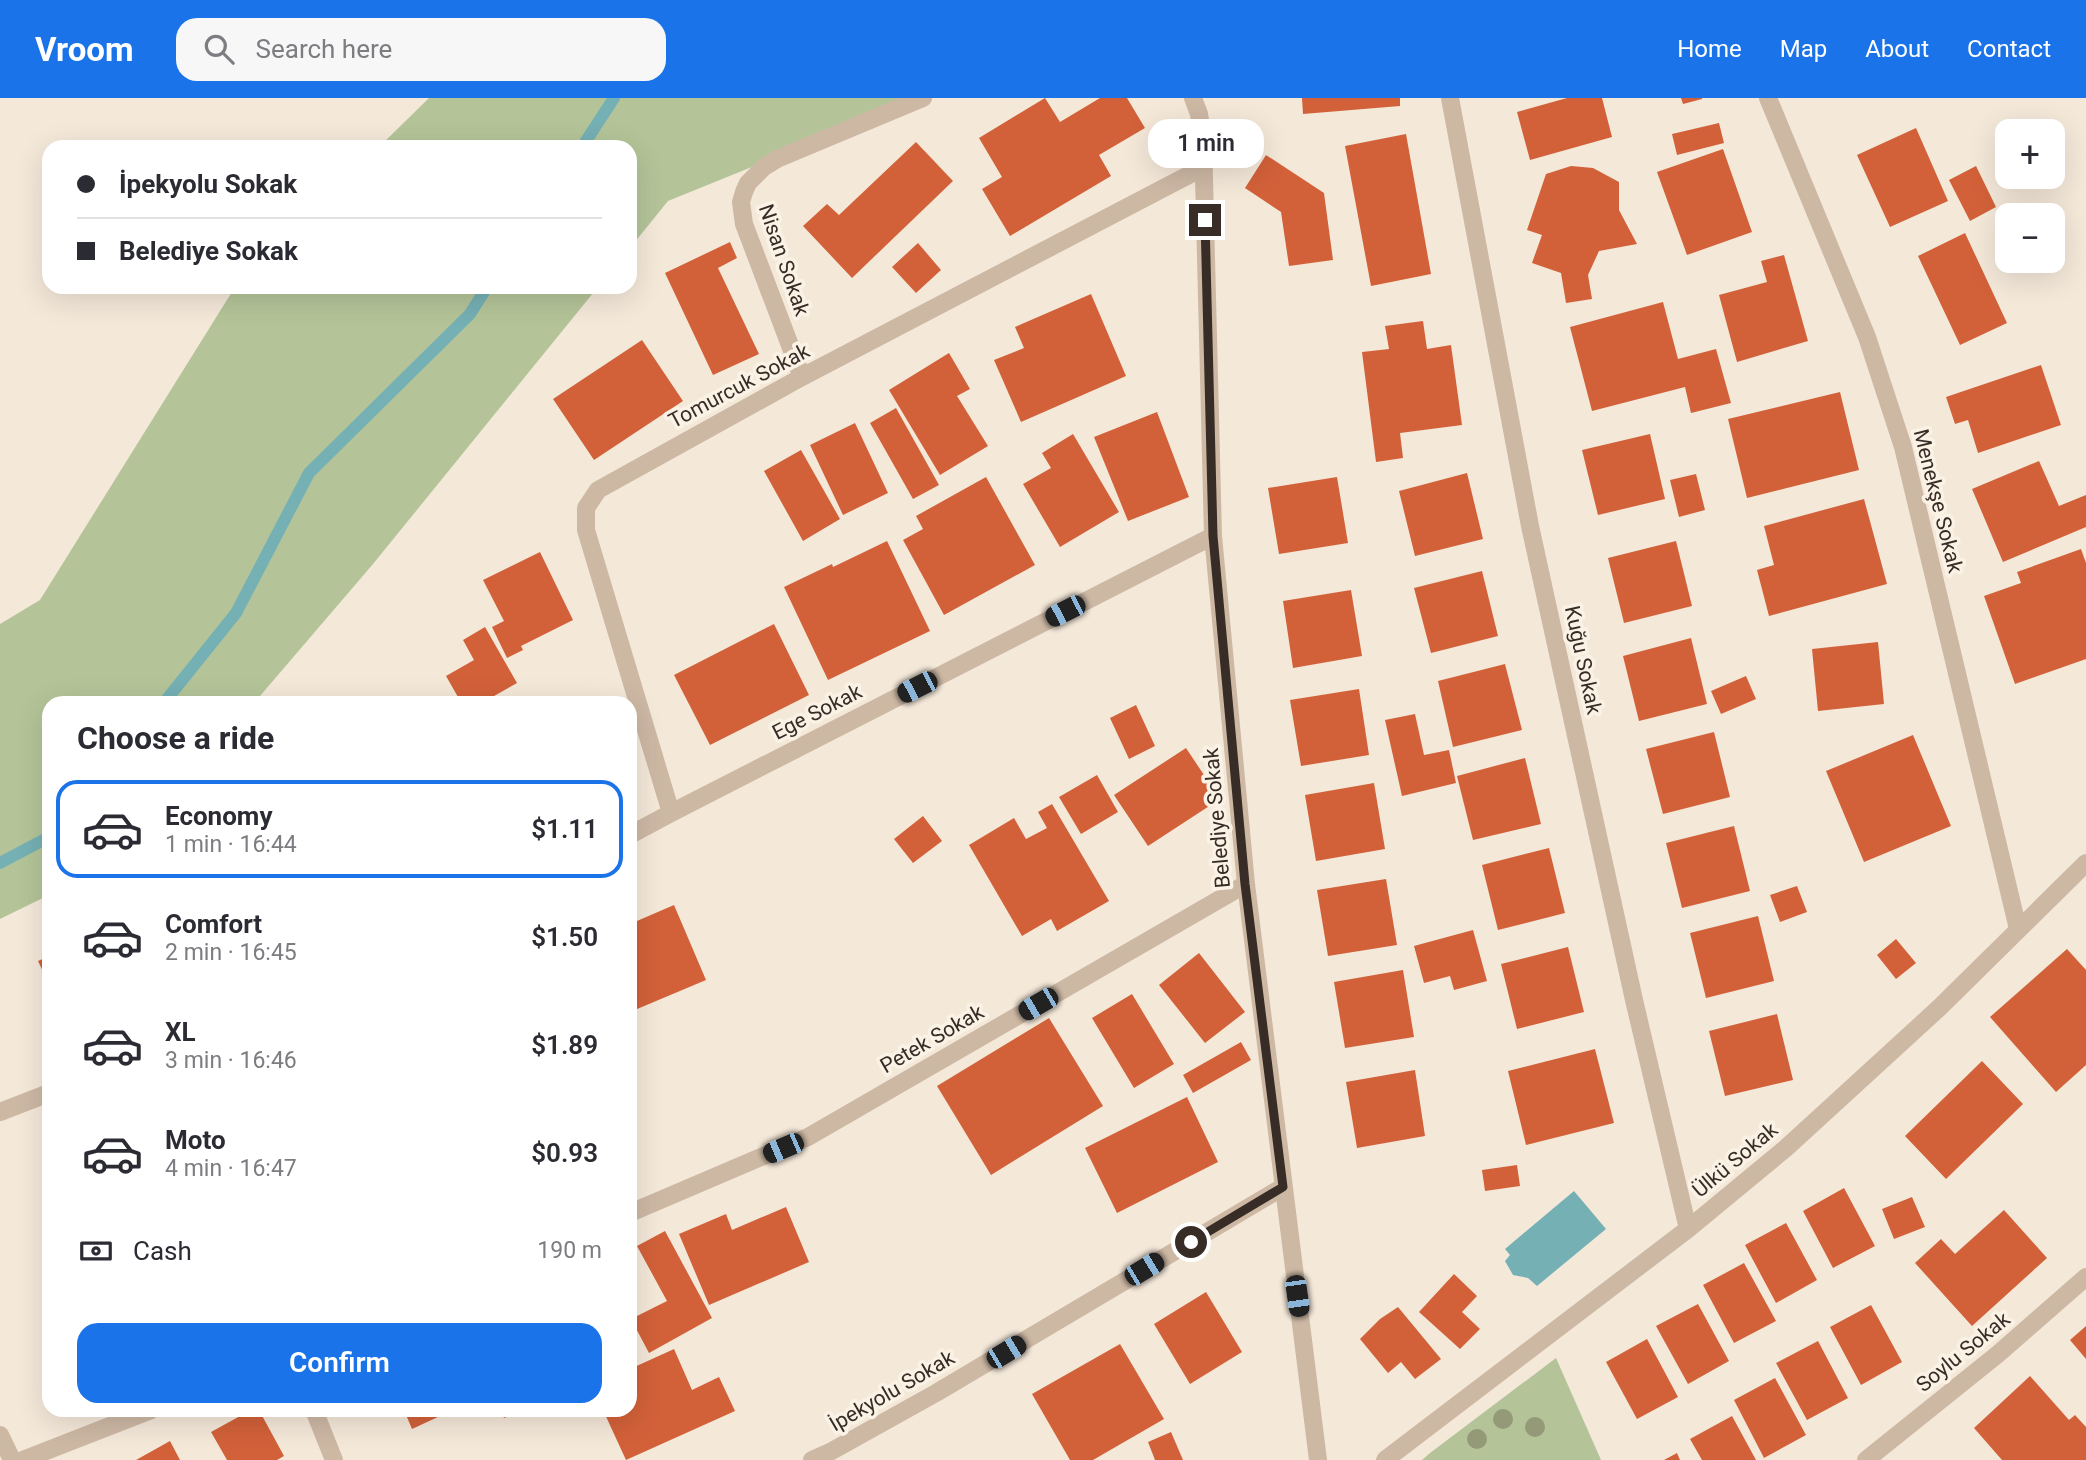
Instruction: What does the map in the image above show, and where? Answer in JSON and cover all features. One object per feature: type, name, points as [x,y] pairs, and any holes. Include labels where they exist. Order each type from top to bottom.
[{"type":"street","name":"Nisan Sokak","points":[[802,377],[744,224],[741,202],[744,192],[754,176],[777,159],[923,98]]},
{"type":"street","points":[[1193,98],[1199,114],[1204,167]]},
{"type":"street","name":"Kuğu Sokak","points":[[1450,98],[1530,526],[1634,1000],[1689,1229]]},
{"type":"street","name":"Menekşe Sokak","points":[[1768,98],[1867,337],[1903,447],[2018,929]]},
{"type":"street","name":"Tomurcuk Sokak","points":[[636,696],[586,530],[586,508],[598,490],[802,377],[1204,167]]},
{"type":"street","name":"Belediye Sokak","points":[[1204,167],[1213,536],[1245,884],[1318,1460]]},
{"type":"street","name":"Ege Sokak","points":[[637,831],[1213,536]]},
{"type":"street","name":"Tomurcuk Sokak","points":[[637,700],[671,813]]},
{"type":"street","name":"Ülkü Sokak","points":[[1385,1460],[1689,1229],[1786,1148],[1939,1008],[2086,863]]},
{"type":"street","name":"Petek Sokak","points":[[637,1210],[808,1137],[1245,884]]},
{"type":"street","points":[[0,1112],[42,1096]]},
{"type":"street","name":"İpekyolu Sokak","points":[[812,1460],[926,1399],[1283,1187]]},
{"type":"street","name":"Soylu Sokak","points":[[1866,1460],[1998,1354],[2086,1277]]},
{"type":"street","points":[[23,1460],[133,1417]]},
{"type":"street","points":[[317,1417],[334,1460]]},
{"type":"street","points":[[0,1435],[12,1460]]},
{"type":"green space","points":[[429,98],[921,98],[668,201],[637,239],[637,140],[386,140]]},
{"type":"green space","points":[[231,294],[592,294],[373,564],[260,696],[42,696],[42,898],[0,919],[0,624],[40,600]]},
{"type":"green space","points":[[1556,1358],[1601,1460],[1422,1460],[1430,1453]]},
{"type":"water","points":[[1574,1191],[1606,1229],[1537,1286],[1528,1278],[1513,1275],[1505,1261],[1510,1255],[1505,1249]]},
{"type":"building","points":[[1045,98],[1060,122],[1100,98],[1127,98],[1145,128],[1099,155],[1111,176],[1010,236],[982,189],[1002,177],[979,138]]},
{"type":"building","points":[[1302,98],[1400,98],[1400,106],[1303,114]]},
{"type":"building","points":[[1567,98],[1602,98],[1612,137],[1530,160],[1517,112]]},
{"type":"building","points":[[1681,98],[1702,98],[1702,99],[1683,104]]},
{"type":"building","points":[[1719,123],[1724,143],[1677,155],[1672,134]]},
{"type":"building","points":[[1916,128],[1948,201],[1890,227],[1857,155]]},
{"type":"building","points":[[1406,134],[1431,274],[1371,286],[1345,146]]},
{"type":"building","points":[[916,142],[953,181],[852,278],[803,226],[827,204],[839,215]]},
{"type":"building","points":[[1723,149],[1752,232],[1687,255],[1657,172]]},
{"type":"building","points":[[1266,155],[1324,193],[1333,260],[1289,266],[1281,212],[1245,188]]},
{"type":"building","points":[[1571,166],[1593,168],[1619,182],[1619,210],[1637,244],[1599,251],[1588,275],[1592,299],[1566,303],[1561,273],[1532,263],[1542,235],[1527,230],[1546,174]]},
{"type":"building","points":[[1976,166],[1995,208],[1970,221],[1949,180]]},
{"type":"building","points":[[1965,233],[2007,323],[1960,345],[1918,256]]},
{"type":"building","points":[[730,242],[737,258],[718,268],[759,354],[713,375],[665,273]]},
{"type":"building","points":[[918,243],[941,270],[916,293],[892,267]]},
{"type":"building","points":[[1784,255],[1808,341],[1737,362],[1719,295],[1767,282],[1761,261]]},
{"type":"building","points":[[1091,294],[1126,376],[1021,422],[994,360],[1024,348],[1015,327]]},
{"type":"building","points":[[1663,302],[1678,359],[1716,349],[1731,403],[1691,413],[1685,387],[1592,411],[1570,327]]},
{"type":"building","points":[[1423,321],[1427,349],[1451,345],[1462,425],[1400,433],[1403,458],[1376,462],[1362,352],[1389,349],[1385,326]]},
{"type":"building","points":[[642,340],[683,401],[594,460],[553,399]]},
{"type":"building","points":[[949,353],[970,389],[957,396],[988,446],[940,475],[889,390]]},
{"type":"building","points":[[2041,365],[2061,425],[1978,453],[1968,420],[1955,424],[1946,397]]},
{"type":"building","points":[[1840,392],[1859,470],[1747,498],[1728,419]]},
{"type":"building","points":[[896,408],[939,485],[913,499],[870,423]]},
{"type":"building","points":[[1157,412],[1189,497],[1128,521],[1094,437]]},
{"type":"building","points":[[855,423],[888,493],[843,515],[810,445]]},
{"type":"building","points":[[1073,434],[1119,512],[1060,547],[1023,484],[1051,468],[1042,453]]},
{"type":"building","points":[[1650,434],[1665,499],[1598,515],[1582,450]]},
{"type":"building","points":[[801,450],[840,519],[803,541],[764,471]]},
{"type":"building","points":[[2039,461],[2059,506],[2086,495],[2086,527],[2003,562],[1972,489]]},
{"type":"building","points":[[1467,473],[1483,539],[1415,556],[1399,491]]},
{"type":"building","points":[[1696,474],[1705,510],[1679,517],[1670,480]]},
{"type":"building","points":[[986,477],[1035,565],[944,615],[903,540],[923,529],[916,516]]},
{"type":"building","points":[[1337,477],[1348,543],[1279,554],[1268,488]]},
{"type":"building","points":[[1864,499],[1887,584],[1769,616],[1757,570],[1774,565],[1764,526]]},
{"type":"building","points":[[887,541],[930,631],[828,680],[784,587]]},
{"type":"building","points":[[1676,541],[1692,606],[1624,623],[1608,558]]},
{"type":"building","points":[[2081,549],[2086,563],[2086,659],[2015,684],[1984,596],[2021,583],[2017,572]]},
{"type":"building","points":[[540,552],[573,620],[521,646],[523,650],[507,658],[492,627],[504,621],[483,580]]},
{"type":"building","points":[[1482,571],[1498,636],[1431,653],[1414,588]]},
{"type":"building","points":[[1351,590],[1362,656],[1293,668],[1283,601]]},
{"type":"building","points":[[774,624],[809,695],[710,745],[674,675]]},
{"type":"building","points":[[485,627],[517,683],[494,696],[457,696],[446,676],[474,660],[463,640]]},
{"type":"building","points":[[1691,638],[1707,704],[1639,721],[1623,656]]},
{"type":"building","points":[[1878,642],[1884,704],[1818,711],[1812,649]]},
{"type":"building","points":[[1505,664],[1522,730],[1453,747],[1438,681]]},
{"type":"building","points":[[1746,676],[1756,699],[1721,714],[1711,691]]},
{"type":"building","points":[[1359,689],[1369,755],[1301,766],[1290,700]]},
{"type":"building","points":[[1136,705],[1155,746],[1129,759],[1110,718]]},
{"type":"building","points":[[1415,714],[1424,755],[1449,750],[1456,783],[1402,796],[1385,720]]},
{"type":"building","points":[[1714,732],[1730,797],[1663,814],[1646,749]]},
{"type":"building","points":[[1913,735],[1951,826],[1864,862],[1826,771]]},
{"type":"building","points":[[1186,748],[1220,799],[1148,846],[1114,795]]},
{"type":"building","points":[[1525,758],[1541,824],[1473,840],[1457,776]]},
{"type":"building","points":[[1097,775],[1118,812],[1081,834],[1059,797]]},
{"type":"building","points":[[1374,783],[1385,849],[1316,861],[1305,795]]},
{"type":"building","points":[[1052,804],[1109,901],[1057,931],[1051,919],[1022,936],[969,845],[1014,818],[1026,839],[1047,828],[1038,812]]},
{"type":"building","points":[[923,816],[942,841],[913,863],[894,839]]},
{"type":"building","points":[[1734,826],[1750,891],[1682,908],[1666,843]]},
{"type":"building","points":[[1549,848],[1565,913],[1498,930],[1482,865]]},
{"type":"building","points":[[1386,879],[1397,945],[1328,956],[1317,890]]},
{"type":"building","points":[[1797,886],[1807,912],[1780,922],[1770,895]]},
{"type":"building","points":[[674,905],[706,980],[637,1009],[637,921]]},
{"type":"building","points":[[1758,916],[1774,981],[1706,998],[1690,933]]},
{"type":"building","points":[[1473,930],[1487,981],[1454,990],[1450,976],[1424,983],[1414,946]]},
{"type":"building","points":[[1896,939],[1916,963],[1896,979],[1877,955]]},
{"type":"building","points":[[1568,947],[1584,1012],[1517,1029],[1501,964]]},
{"type":"building","points":[[2067,949],[2086,970],[2086,1065],[2056,1092],[1990,1017]]},
{"type":"building","points":[[1199,953],[1245,1012],[1205,1043],[1159,985]]},
{"type":"building","points":[[1403,970],[1414,1037],[1345,1048],[1334,982]]},
{"type":"building","points":[[1132,994],[1174,1064],[1134,1088],[1092,1018]]},
{"type":"building","points":[[1777,1014],[1793,1080],[1725,1096],[1709,1031]]},
{"type":"building","points":[[1049,1018],[1103,1106],[991,1175],[937,1086]]},
{"type":"building","points":[[1241,1042],[1251,1060],[1193,1093],[1183,1075]]},
{"type":"building","points":[[1595,1049],[1614,1123],[1526,1145],[1508,1071]]},
{"type":"building","points":[[1982,1061],[2023,1104],[1946,1179],[1905,1136]]},
{"type":"building","points":[[1415,1070],[1425,1136],[1357,1148],[1346,1082]]},
{"type":"building","points":[[1187,1097],[1218,1162],[1117,1213],[1085,1148]]},
{"type":"building","points":[[1517,1165],[1520,1186],[1485,1191],[1482,1170]]},
{"type":"building","points":[[1844,1188],[1875,1246],[1833,1268],[1803,1211]]},
{"type":"building","points":[[1912,1197],[1925,1227],[1894,1239],[1882,1209]]},
{"type":"building","points":[[786,1207],[809,1262],[709,1305],[679,1234],[726,1214],[732,1230]]},
{"type":"building","points":[[2004,1210],[2047,1258],[1972,1326],[1915,1263],[1941,1239],[1955,1254]]},
{"type":"building","points":[[1786,1223],[1817,1280],[1776,1303],[1745,1245]]},
{"type":"building","points":[[665,1231],[712,1318],[649,1353],[637,1330],[637,1316],[667,1301],[637,1246]]},
{"type":"building","points":[[1744,1263],[1776,1321],[1734,1343],[1703,1285]]},
{"type":"building","points":[[1454,1274],[1477,1296],[1462,1312],[1480,1329],[1460,1349],[1419,1312]]},
{"type":"building","points":[[1206,1292],[1242,1352],[1190,1384],[1154,1324]]},
{"type":"building","points":[[1698,1304],[1729,1361],[1688,1384],[1656,1326]]},
{"type":"building","points":[[1871,1305],[1902,1362],[1861,1385],[1830,1327]]},
{"type":"building","points":[[1398,1307],[1441,1359],[1415,1379],[1401,1362],[1388,1373],[1360,1339],[1380,1319]]},
{"type":"building","points":[[2086,1326],[2086,1359],[2070,1340]]},
{"type":"building","points":[[1647,1339],[1678,1397],[1637,1419],[1606,1362]]},
{"type":"building","points":[[1818,1341],[1848,1398],[1807,1420],[1776,1363]]},
{"type":"building","points":[[1120,1344],[1164,1419],[1093,1460],[1070,1460],[1032,1394]]},
{"type":"building","points":[[674,1349],[692,1390],[719,1377],[735,1411],[626,1460],[606,1417],[637,1417],[637,1366]]},
{"type":"building","points":[[2030,1376],[2069,1420],[2075,1415],[2086,1427],[2086,1460],[2002,1460],[1974,1428]]},
{"type":"building","points":[[1775,1378],[1806,1435],[1764,1458],[1734,1400]]},
{"type":"building","points":[[1732,1416],[1756,1460],[1702,1460],[1690,1439]]},
{"type":"building","points":[[238,1417],[263,1417],[284,1456],[277,1460],[227,1460],[211,1432]]},
{"type":"building","points":[[407,1417],[438,1417],[412,1429]]},
{"type":"building","points":[[1171,1432],[1183,1460],[1155,1460],[1148,1442]]},
{"type":"building","points":[[170,1441],[180,1460],[136,1460]]},
{"type":"building","points":[[1677,1453],[1680,1460],[1664,1460]]},
{"type":"waterway","points":[[587,140],[614,98]]},
{"type":"waterway","points":[[169,696],[236,613],[309,473],[470,314],[483,294]]},
{"type":"waterway","points":[[0,863],[42,841]]},
{"type":"route","points":[[1191,1242],[1283,1187],[1245,884],[1213,536],[1205,220]]}]
